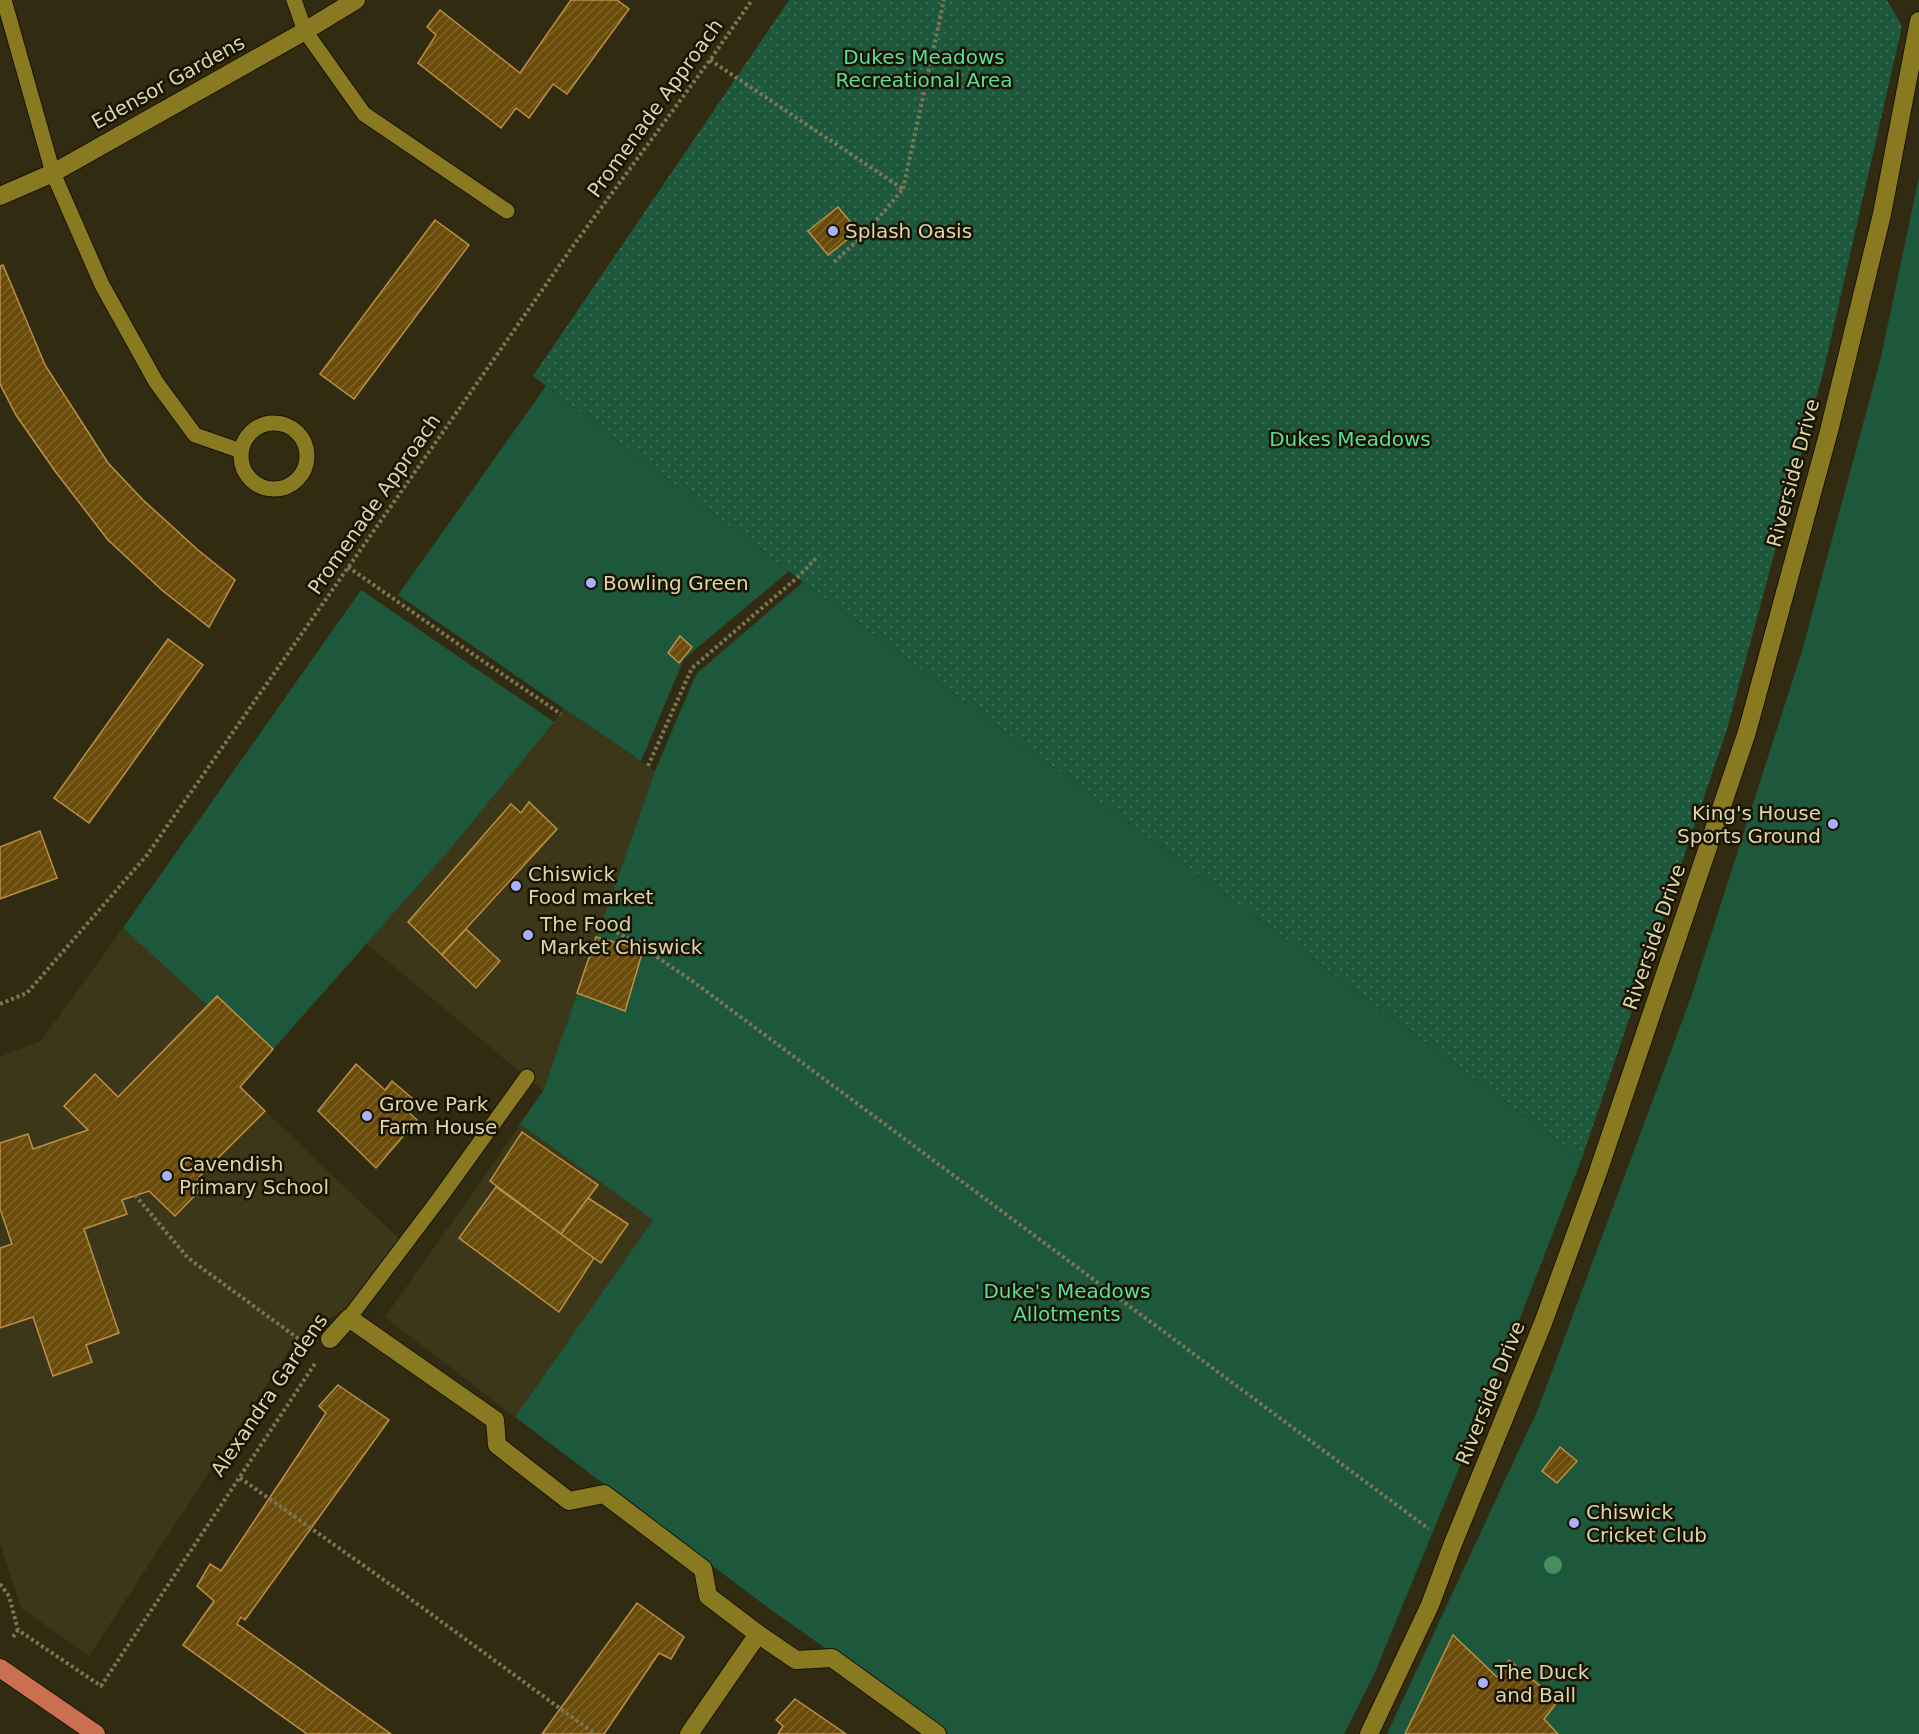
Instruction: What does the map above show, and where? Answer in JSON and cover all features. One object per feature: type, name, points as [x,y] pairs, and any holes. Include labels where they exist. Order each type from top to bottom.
[{"type":"highway","points":[[0,1668],[96,1734]]},
{"type":"street","name":"Edensor Gardens","points":[[0,196],[53,173],[356,0]]},
{"type":"street","name":"Riverside Drive","points":[[1369,1734],[1430,1605],[1543,1323],[1598,1172],[1748,732],[1829,431],[1882,214],[1919,21]]},
{"type":"street","name":"Alexandra Gardens","points":[[326,1346],[349,1318],[495,1420],[497,1445],[569,1501],[604,1494],[703,1569],[708,1596],[758,1634],[796,1660],[832,1658],[937,1734]]},
{"type":"street","points":[[689,1734],[758,1634]]},
{"type":"lane","points":[[4,0],[53,173],[102,285],[156,382],[195,435],[241,451]]},
{"type":"lane","points":[[294,0],[304,31],[364,114],[507,211]]},
{"type":"lane","points":[[269,422],[280,422],[299,432],[308,451],[303,473],[296,482],[286,488],[274,490],[263,488],[245,473],[241,451],[250,432],[269,422]]},
{"type":"lane","points":[[349,1318],[527,1077]]},
{"type":"path","name":"Promenade Approach","points":[[0,1004],[27,993],[147,855],[573,246],[752,0]]},
{"type":"path","points":[[834,262],[863,236],[903,189],[944,0]]},
{"type":"path","points":[[710,60],[903,189]]},
{"type":"path","points":[[648,766],[692,668],[798,577],[818,556]]},
{"type":"path","points":[[348,567],[561,714]]},
{"type":"path","points":[[601,923],[641,943],[1452,1546]]},
{"type":"path","points":[[135,1195],[189,1258],[326,1346]]},
{"type":"path","name":"Alexandra Gardens","points":[[18,1630],[101,1686],[326,1346]]},
{"type":"path","points":[[240,1478],[595,1734]]},
{"type":"path","points":[[0,1584],[9,1596],[18,1630],[13,1637]]},
{"type":"shaded area","name":"Cavendish Primary School","points":[[361,590],[554,722],[564,708],[655,771],[543,1091],[367,944],[240,1087],[401,1241],[358,1301],[297,1338],[89,1656],[21,1608],[0,1543],[0,1057],[41,1041]]},
{"type":"shaded area","points":[[520,1124],[654,1219],[515,1417],[385,1317]]},
{"type":"green space","name":"Dukes Meadows","points":[[789,0],[1887,0],[1902,26],[1824,369],[1727,729],[1582,1158],[803,582],[533,376]]},
{"type":"green space","name":"King's House Sports Ground","points":[[1919,177],[1919,1734],[1387,1734],[1538,1409],[1691,997],[1802,651],[1881,357]]},
{"type":"green space","name":"Bowling Green","points":[[546,386],[789,571],[684,659],[641,761],[398,595]]},
{"type":"green space","name":"Duke's Meadows Allotments","points":[[803,582],[1582,1158],[1503,1362],[1373,1677],[1344,1734],[946,1734],[763,1604],[515,1417],[653,1220],[520,1124],[543,1091],[655,771],[696,674]]},
{"type":"green space","points":[[361,590],[554,722],[451,848],[273,1049],[217,996],[208,1006],[123,928]]},
{"type":"building","points":[[571,0],[617,0],[629,9],[567,94],[553,84],[529,118],[516,108],[501,128],[418,63],[436,35],[427,27],[440,10],[520,73]]},
{"type":"building","name":"Splash Oasis","points":[[838,207],[858,231],[828,255],[808,231]]},
{"type":"building","points":[[435,220],[469,245],[354,399],[320,374]]},
{"type":"building","points":[[3,265],[45,365],[108,463],[143,500],[235,580],[209,627],[163,591],[108,540],[16,415],[0,384],[0,266]]},
{"type":"building","points":[[680,636],[692,647],[679,663],[668,653]]},
{"type":"building","points":[[168,639],[203,665],[89,823],[54,798]]},
{"type":"building","points":[[529,802],[557,829],[442,955],[408,922],[511,804],[521,813]]},
{"type":"building","points":[[40,831],[57,878],[0,899],[0,847]]},
{"type":"building","points":[[466,929],[500,961],[476,988],[442,955]]},
{"type":"building","points":[[596,937],[643,950],[625,1011],[577,993]]},
{"type":"building","points":[[217,996],[273,1049],[240,1087],[265,1111],[199,1177],[206,1184],[175,1216],[149,1191],[122,1200],[127,1214],[84,1229],[119,1333],[86,1345],[92,1362],[53,1376],[33,1317],[0,1328],[0,1248],[12,1244],[0,1209],[0,1143],[28,1134],[33,1149],[88,1130],[64,1106],[95,1074],[118,1097]]},
{"type":"building","name":"Grove Park Farm House","points":[[356,1064],[385,1090],[392,1081],[412,1098],[404,1108],[417,1120],[376,1168],[318,1111]]},
{"type":"building","points":[[522,1132],[598,1185],[561,1234],[490,1181]]},
{"type":"building","points":[[496,1187],[594,1258],[559,1312],[459,1238]]},
{"type":"building","points":[[588,1198],[628,1224],[601,1263],[561,1234]]},
{"type":"building","points":[[338,1385],[389,1420],[245,1620],[241,1617],[237,1624],[391,1734],[307,1734],[183,1645],[214,1601],[197,1586],[210,1564],[221,1571],[326,1413],[319,1406]]},
{"type":"building","points":[[1560,1447],[1577,1461],[1557,1483],[1542,1471]]},
{"type":"building","points":[[637,1603],[684,1637],[671,1659],[659,1653],[604,1734],[542,1734]]},
{"type":"building","name":"The Duck and Ball","points":[[1453,1635],[1497,1677],[1509,1660],[1558,1701],[1544,1719],[1558,1734],[1405,1734]]},
{"type":"building","points":[[795,1699],[846,1734],[778,1734],[783,1726],[776,1720]]},
{"type":"place","name":"Splash Oasis","points":[[833,231]]},
{"type":"place","name":"Bowling Green","points":[[591,583]]},
{"type":"place","name":"King's House Sports Ground","points":[[1833,824]]},
{"type":"place","name":"Chiswick Food market","points":[[516,886]]},
{"type":"place","name":"The Food Market Chiswick","points":[[528,935]]},
{"type":"place","name":"Grove Park Farm House","points":[[367,1116]]},
{"type":"place","name":"Cavendish Primary School","points":[[167,1176]]},
{"type":"place","name":"Chiswick Cricket Club","points":[[1574,1523]]},
{"type":"place","name":"The Duck and Ball","points":[[1483,1683]]},
{"type":"park label","name":"Dukes Meadows Recreational Area","points":[[924,68]]}]
